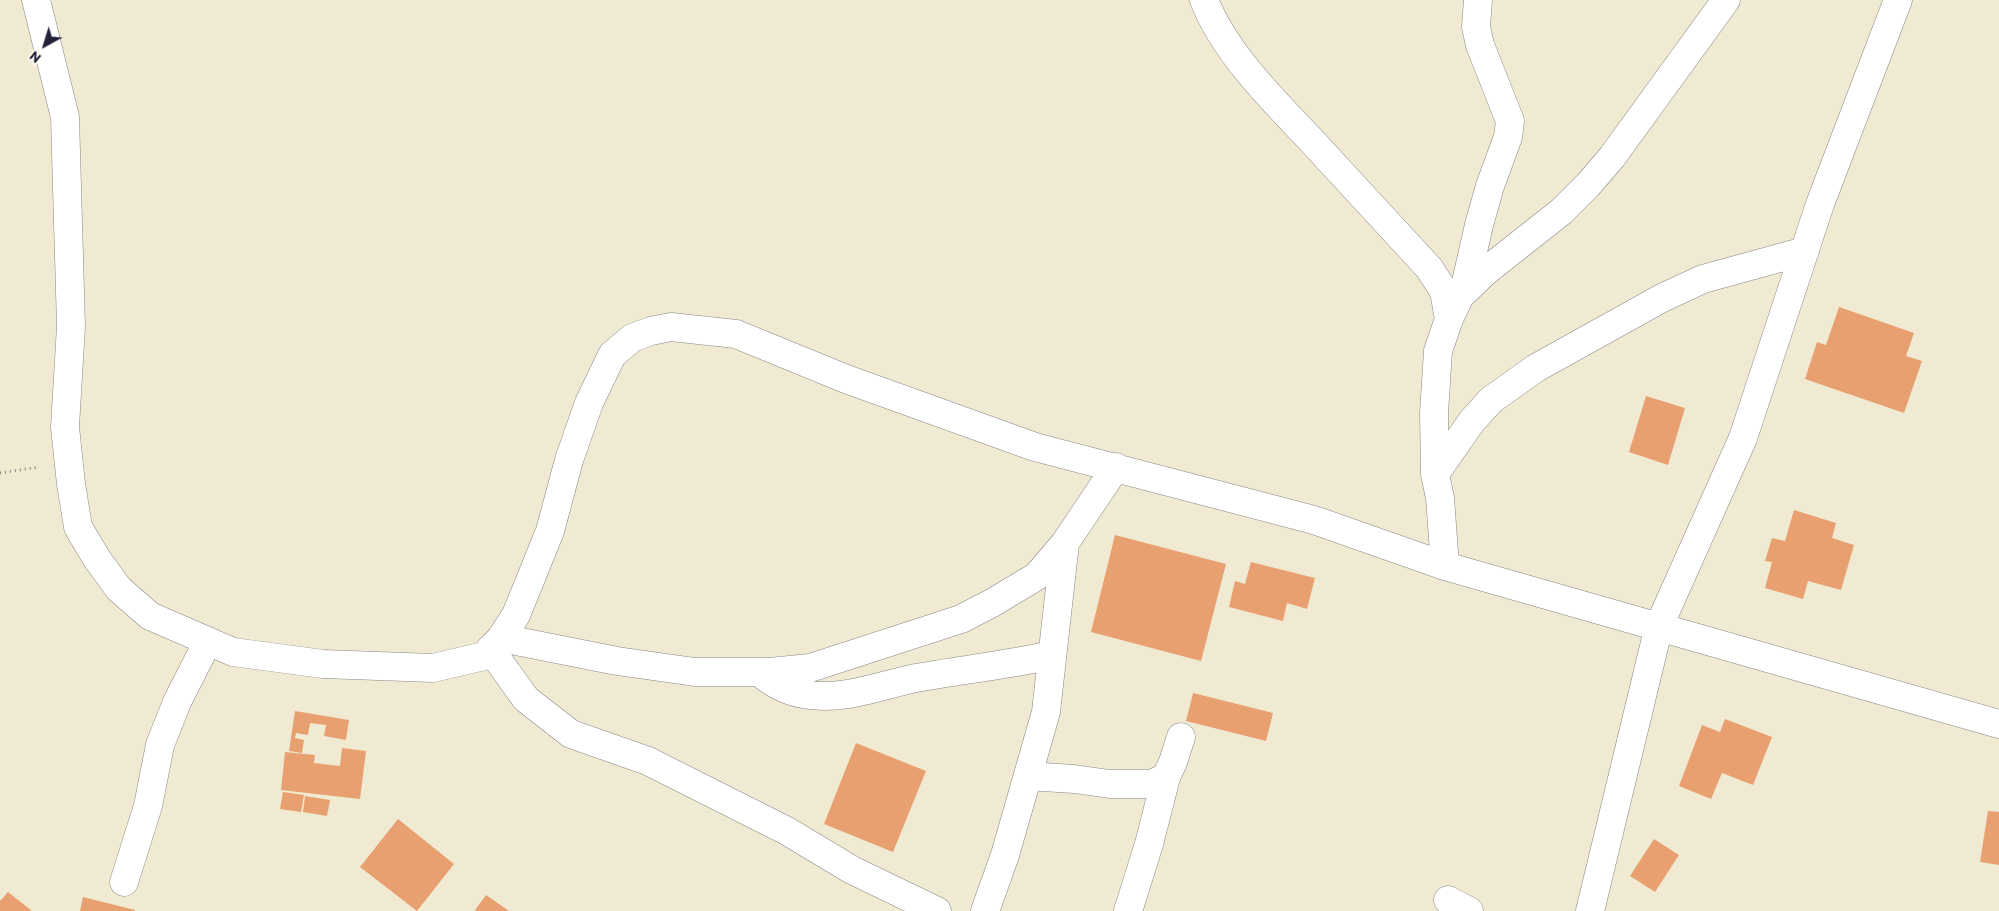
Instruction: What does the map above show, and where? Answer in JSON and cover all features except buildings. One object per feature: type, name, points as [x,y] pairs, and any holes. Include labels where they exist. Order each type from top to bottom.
[{"type":"street","points":[[36,0],[65,117],[71,326],[66,427],[78,527],[118,589],[150,616],[233,652],[323,664],[433,668],[484,656],[496,644],[516,615],[550,531],[569,460],[589,403],[612,355],[632,338],[651,331],[671,327],[736,334],[846,379],[1026,444],[1314,520],[1445,566],[1999,724]]},
{"type":"street","points":[[1204,0],[1208,11],[1231,47],[1265,92],[1429,268],[1444,291],[1449,319]]},
{"type":"street","points":[[1445,566],[1440,498],[1435,474],[1434,413],[1438,351],[1449,319],[1464,291],[1479,225],[1490,186],[1508,137],[1510,120],[1480,45],[1476,27],[1478,0]]},
{"type":"street","points":[[1464,291],[1486,271],[1562,211],[1588,185],[1622,143],[1726,0]]},
{"type":"street","points":[[1590,911],[1659,626],[1743,438],[1823,195],[1898,0]]},
{"type":"street","points":[[1435,474],[1472,421],[1491,400],[1536,368],[1662,298],[1703,279],[1805,251]]},
{"type":"street","points":[[496,644],[695,672],[759,672],[810,668],[961,618],[992,603],[1036,576],[1065,543],[1116,467]]},
{"type":"street","points":[[985,911],[1005,854],[1046,712],[1065,543]]},
{"type":"street","points":[[124,882],[148,806],[160,745],[177,702],[208,641]]},
{"type":"street","points":[[496,644],[526,699],[571,734],[648,761],[787,832],[852,870],[937,911]]},
{"type":"street","points":[[759,672],[770,682],[786,690],[811,696],[843,694],[916,678],[999,666],[1052,655]]},
{"type":"street","points":[[1128,911],[1149,844],[1166,777],[1181,737]]},
{"type":"street","points":[[1028,776],[1144,786],[1166,777]]},
{"type":"path","points":[[0,473],[69,462]]}]
